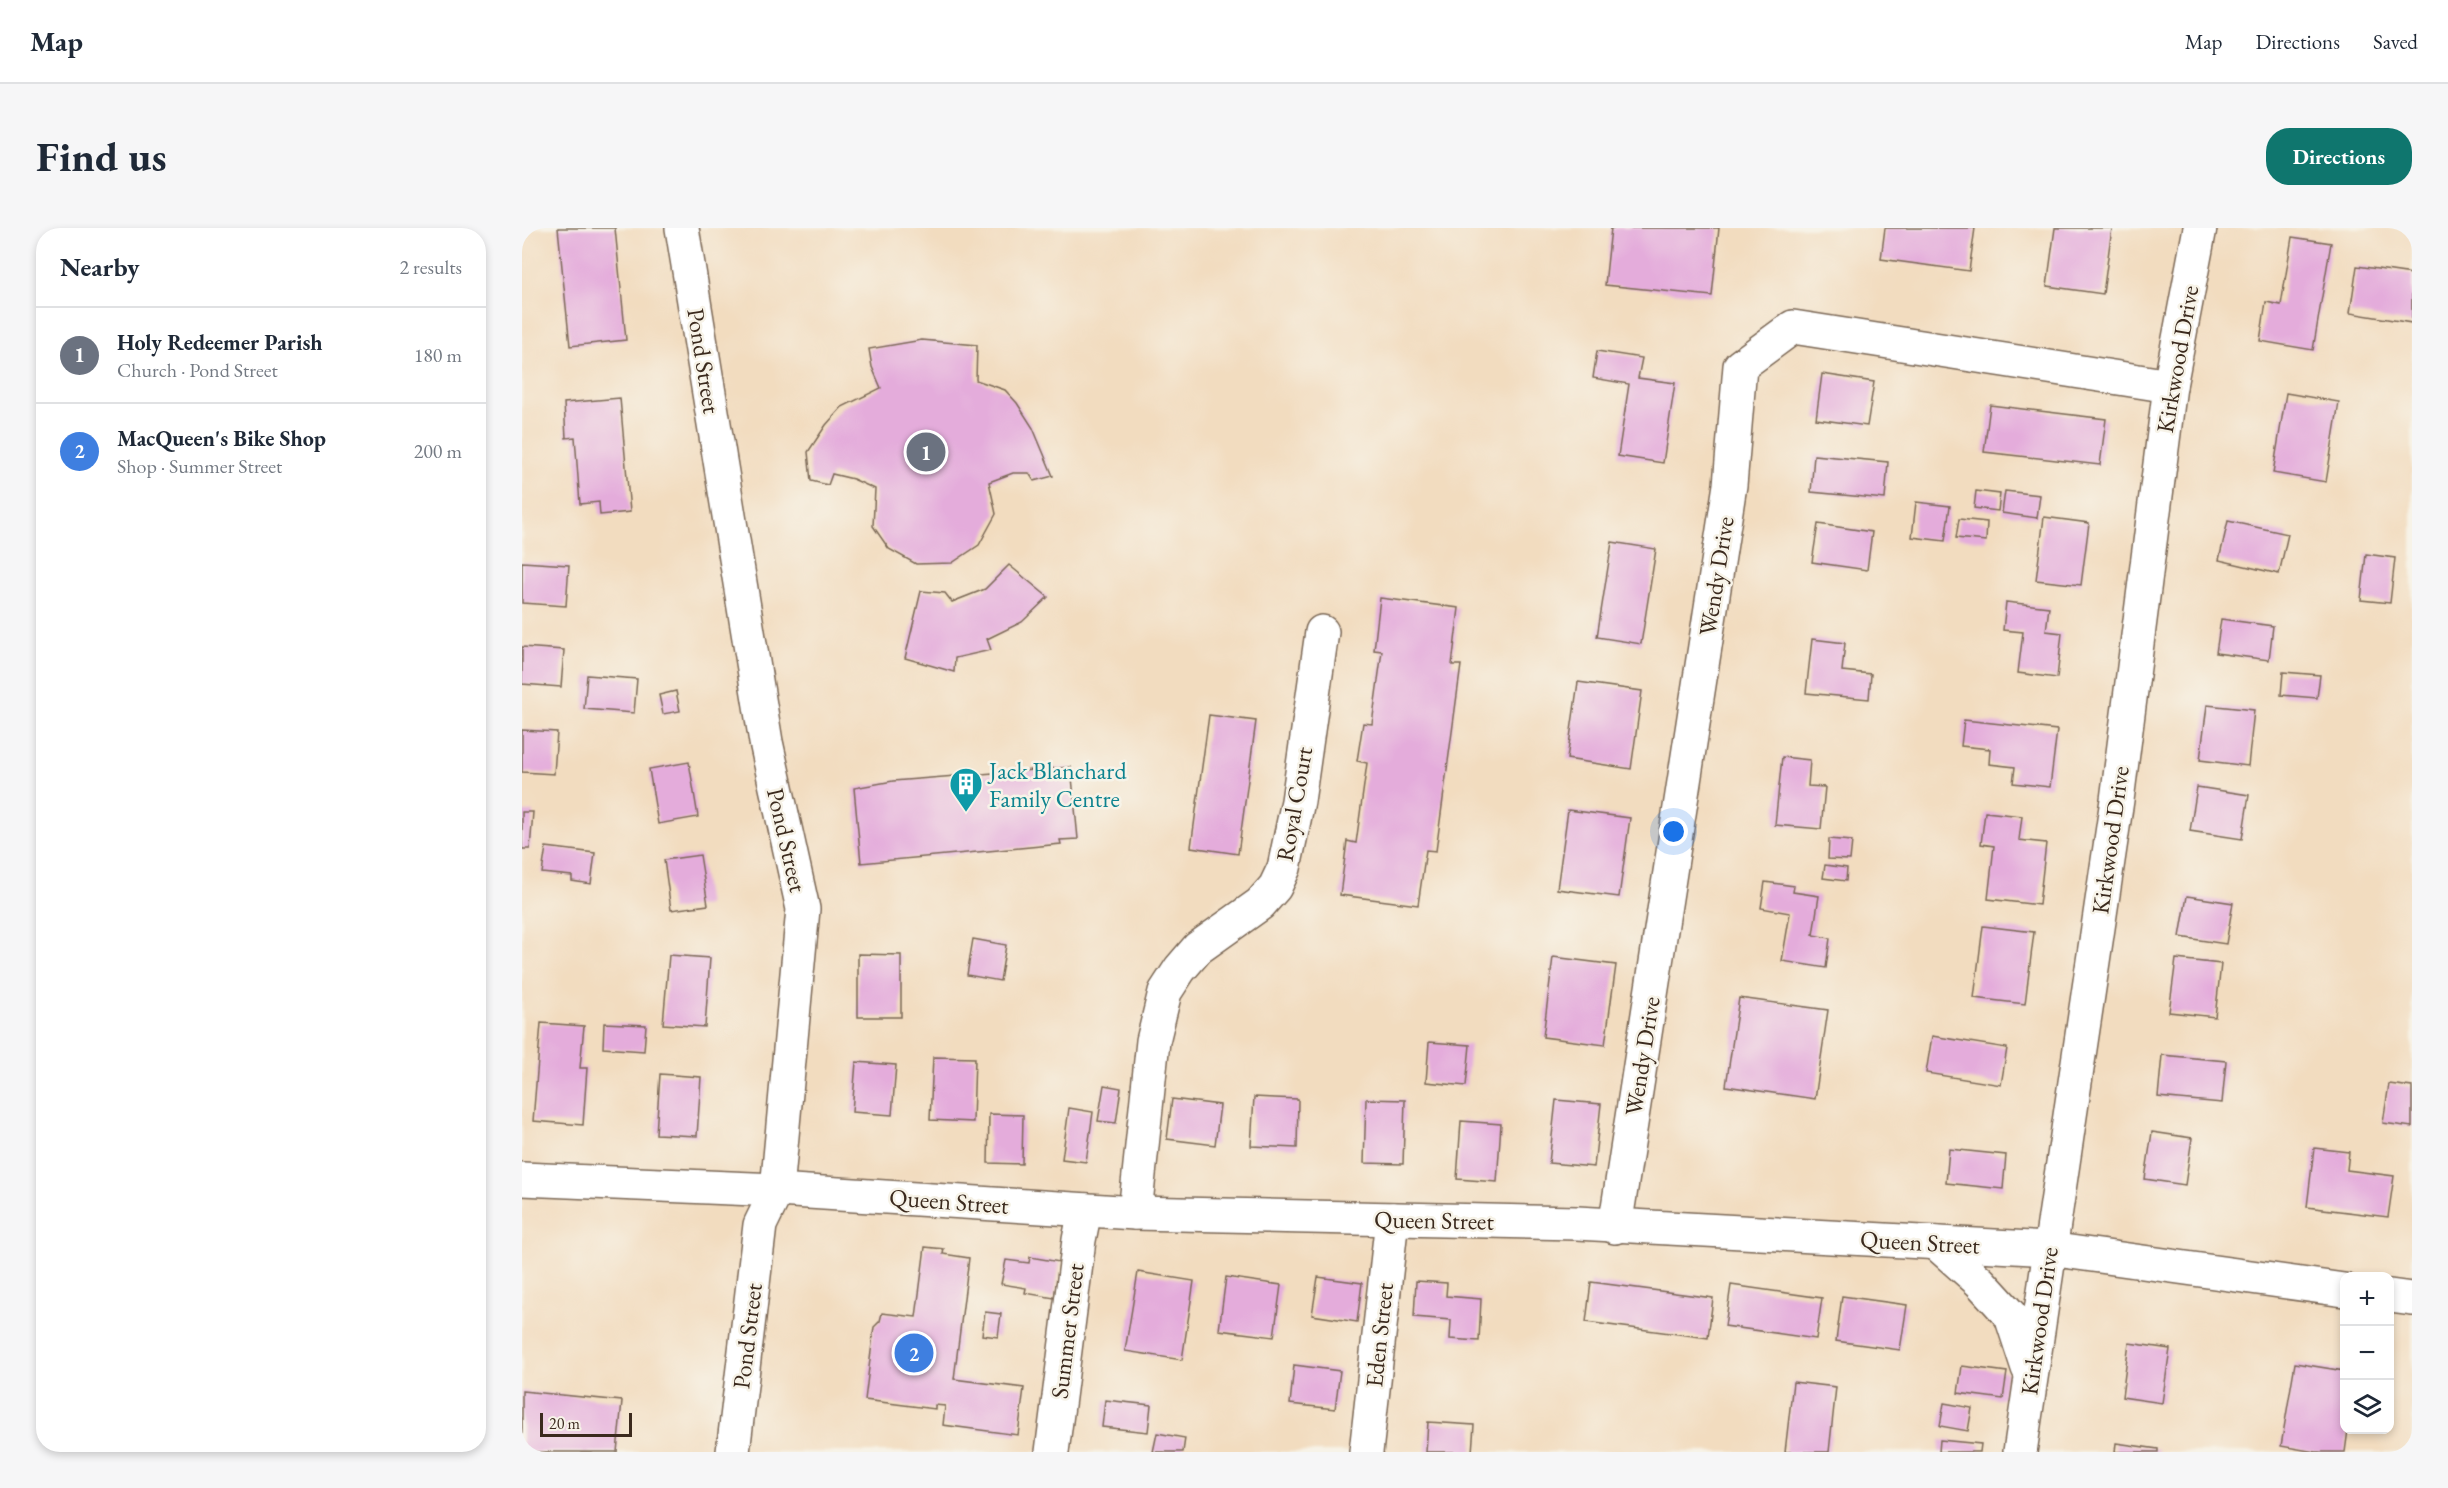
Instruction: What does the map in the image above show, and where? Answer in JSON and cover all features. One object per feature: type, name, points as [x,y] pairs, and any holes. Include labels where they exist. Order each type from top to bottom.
[{"type":"street","name":"Pond Street","points":[[682,228],[766,742],[803,909],[777,1190],[760,1225],[733,1452]]},
{"type":"street","name":"Kirkwood Drive","points":[[2020,1452],[2117,800],[2170,386],[2200,228]]},
{"type":"street","name":"Wendy Drive","points":[[1615,1227],[1730,485],[1740,366],[1793,327],[2170,386]]},
{"type":"street","name":"Royal Court","points":[[1135,1213],[1153,1041],[1165,993],[1180,969],[1198,948],[1260,904],[1275,887],[1284,868],[1298,801],[1322,632]]},
{"type":"street","name":"Queen Street","points":[[522,1179],[777,1190],[1135,1213],[1577,1223],[1615,1227],[2049,1249],[2340,1289]]},
{"type":"street","name":"Summer Street","points":[[1052,1452],[1078,1240],[1086,1210]]},
{"type":"street","name":"Eden Street","points":[[1366,1452],[1392,1219]]},
{"type":"street","points":[[1936,1243],[1980,1282],[2011,1316],[2022,1344],[2031,1378]]},
{"type":"street","points":[[2394,1297],[2412,1299]]},
{"type":"building","points":[[558,228],[615,228],[626,340],[570,346]]},
{"type":"building","points":[[1611,228],[1719,228],[1712,296],[1605,285]]},
{"type":"building","points":[[1885,228],[1975,228],[1969,271],[1881,259]]},
{"type":"building","points":[[2055,228],[2112,228],[2103,294],[2047,286]]},
{"type":"building","points":[[2292,237],[2331,243],[2313,350],[2260,341],[2266,302],[2281,305]]},
{"type":"building","points":[[2357,266],[2412,274],[2412,323],[2350,313]]},
{"type":"building","points":[[922,340],[977,345],[976,380],[1005,390],[1017,403],[1033,428],[1053,476],[1034,481],[1029,473],[1013,473],[989,482],[996,514],[979,545],[952,563],[916,564],[889,549],[873,526],[875,489],[853,479],[832,474],[828,485],[811,481],[808,452],[826,425],[842,407],[881,388],[872,367],[869,349]]},
{"type":"building","points":[[1597,351],[1642,358],[1638,378],[1675,383],[1663,463],[1618,456],[1629,384],[1593,378]]},
{"type":"building","points":[[1822,374],[1874,382],[1867,426],[1816,419]]},
{"type":"building","points":[[2286,393],[2339,402],[2326,482],[2273,473]]},
{"type":"building","points":[[620,398],[630,512],[600,515],[599,502],[580,504],[575,437],[566,438],[564,403]]},
{"type":"building","points":[[1990,405],[2106,419],[2100,465],[1984,452]]},
{"type":"building","points":[[1814,455],[1888,462],[1885,499],[1811,492]]},
{"type":"building","points":[[1976,491],[2000,494],[1998,511],[1974,508]]},
{"type":"building","points":[[2005,491],[2040,495],[2037,518],[2002,513]]},
{"type":"building","points":[[1916,502],[1950,506],[1945,541],[1912,537]]},
{"type":"building","points":[[2044,517],[2089,523],[2081,585],[2036,580]]},
{"type":"building","points":[[1959,519],[1987,522],[1986,541],[1956,538]]},
{"type":"building","points":[[2228,521],[2288,534],[2279,574],[2219,560]]},
{"type":"building","points":[[1818,524],[1872,532],[1867,570],[1812,562]]},
{"type":"building","points":[[1612,542],[1656,549],[1641,644],[1597,637]]},
{"type":"building","points":[[2366,554],[2395,558],[2390,603],[2361,600]]},
{"type":"building","points":[[522,562],[569,565],[566,606],[522,603]]},
{"type":"building","points":[[1009,565],[1048,597],[1022,622],[987,639],[991,650],[955,658],[954,672],[905,658],[921,591],[945,593],[952,602],[985,589]]},
{"type":"building","points":[[1380,598],[1459,608],[1452,665],[1461,665],[1436,851],[1426,850],[1418,905],[1340,895],[1347,841],[1356,843],[1367,763],[1357,761],[1363,723],[1372,724],[1382,651],[1374,650]]},
{"type":"building","points":[[2006,602],[2049,607],[2046,631],[2062,633],[2057,678],[2018,673],[2023,632],[2003,630]]},
{"type":"building","points":[[2221,619],[2273,626],[2269,660],[2216,653]]},
{"type":"building","points":[[1812,639],[1845,643],[1842,671],[1871,674],[1869,699],[1806,693]]},
{"type":"building","points":[[522,647],[564,650],[561,687],[522,684]]},
{"type":"building","points":[[2283,672],[2320,675],[2317,698],[2281,695]]},
{"type":"building","points":[[587,675],[637,679],[634,713],[584,709]]},
{"type":"building","points":[[1578,682],[1642,691],[1631,769],[1567,759]]},
{"type":"building","points":[[676,691],[680,711],[663,714],[659,695]]},
{"type":"building","points":[[2207,705],[2254,710],[2248,766],[2200,760]]},
{"type":"building","points":[[1209,715],[1256,721],[1238,854],[1191,847]]},
{"type":"building","points":[[1964,720],[2057,730],[2050,787],[2013,783],[2015,767],[1989,764],[1990,749],[1961,746]]},
{"type":"building","points":[[522,730],[557,732],[554,774],[522,772]]},
{"type":"building","points":[[1782,757],[1810,760],[1808,786],[1825,787],[1821,829],[1775,825]]},
{"type":"building","points":[[689,762],[698,817],[658,824],[649,769]]},
{"type":"building","name":"Jack Blanchard Family Centre","points":[[1071,767],[1078,839],[1060,840],[1061,844],[861,863],[854,788],[893,781]]},
{"type":"building","points":[[2197,787],[2249,795],[2242,839],[2190,831]]},
{"type":"building","points":[[1568,810],[1630,818],[1619,897],[1557,889]]},
{"type":"building","points":[[522,812],[533,812],[530,849],[522,849]]},
{"type":"building","points":[[1985,812],[2022,816],[2019,840],[2046,843],[2039,905],[1988,899],[1994,846],[1981,844]]},
{"type":"building","points":[[1829,839],[1852,841],[1850,860],[1828,859]]},
{"type":"building","points":[[546,847],[595,853],[591,884],[572,881],[572,876],[542,873]]},
{"type":"building","points":[[700,855],[708,905],[671,910],[664,860]]},
{"type":"building","points":[[1825,865],[1847,868],[1846,881],[1823,878]]},
{"type":"building","points":[[1765,882],[1794,886],[1793,892],[1819,896],[1813,935],[1830,938],[1826,968],[1782,961],[1790,913],[1761,908]]},
{"type":"building","points":[[2187,896],[2233,903],[2226,944],[2180,937]]},
{"type":"building","points":[[1983,926],[2034,932],[2025,1004],[1974,998]]},
{"type":"building","points":[[973,939],[1006,945],[1000,981],[967,975]]},
{"type":"building","points":[[858,954],[901,955],[901,1017],[858,1017]]},
{"type":"building","points":[[669,955],[710,958],[705,1027],[663,1024]]},
{"type":"building","points":[[1553,957],[1616,965],[1605,1045],[1543,1037]]},
{"type":"building","points":[[2176,959],[2221,964],[2215,1017],[2169,1012]]},
{"type":"building","points":[[1739,998],[1828,1010],[1815,1099],[1726,1086]]},
{"type":"building","points":[[541,1023],[584,1026],[580,1068],[587,1068],[583,1125],[533,1121]]},
{"type":"building","points":[[604,1023],[646,1025],[644,1051],[603,1048]]},
{"type":"building","points":[[1932,1036],[2007,1048],[2001,1085],[1926,1073]]},
{"type":"building","points":[[1429,1042],[1470,1045],[1466,1086],[1426,1082]]},
{"type":"building","points":[[2162,1055],[2226,1061],[2222,1103],[2158,1097]]},
{"type":"building","points":[[933,1057],[975,1058],[973,1122],[930,1120]]},
{"type":"building","points":[[856,1062],[896,1065],[892,1115],[852,1112]]},
{"type":"building","points":[[660,1074],[701,1077],[697,1136],[656,1134]]},
{"type":"building","points":[[2389,1084],[2412,1087],[2412,1127],[2383,1123]]},
{"type":"building","points":[[1104,1085],[1121,1088],[1116,1123],[1098,1121]]},
{"type":"building","points":[[1254,1097],[1298,1099],[1297,1148],[1251,1146]]},
{"type":"building","points":[[1172,1099],[1220,1105],[1215,1145],[1167,1139]]},
{"type":"building","points":[[1366,1099],[1405,1100],[1403,1164],[1364,1163]]},
{"type":"building","points":[[1556,1100],[1601,1104],[1594,1167],[1549,1163]]},
{"type":"building","points":[[1069,1108],[1093,1112],[1086,1162],[1062,1159]]},
{"type":"building","points":[[989,1114],[1023,1115],[1022,1164],[988,1163]]},
{"type":"building","points":[[1461,1121],[1501,1124],[1497,1182],[1457,1179]]},
{"type":"building","points":[[2152,1132],[2192,1138],[2185,1185],[2145,1179]]},
{"type":"building","points":[[2314,1148],[2349,1152],[2347,1170],[2394,1176],[2388,1217],[2307,1207]]},
{"type":"building","points":[[1949,1149],[2006,1155],[2003,1189],[1946,1183]]},
{"type":"building","points":[[925,1247],[944,1249],[943,1254],[969,1258],[954,1379],[1024,1388],[1018,1435],[943,1425],[945,1406],[935,1405],[935,1409],[865,1400],[874,1327],[880,1321],[882,1313],[916,1317]]},
{"type":"building","points":[[1030,1257],[1060,1262],[1054,1298],[1025,1293],[1026,1288],[1001,1284],[1006,1260],[1029,1263]]},
{"type":"building","points":[[1138,1272],[1194,1281],[1182,1360],[1125,1351]]},
{"type":"building","points":[[1226,1277],[1281,1285],[1274,1337],[1219,1330]]},
{"type":"building","points":[[1318,1277],[1362,1283],[1357,1322],[1312,1315]]},
{"type":"building","points":[[1416,1281],[1447,1283],[1446,1296],[1481,1299],[1479,1341],[1450,1339],[1451,1320],[1414,1317]]},
{"type":"building","points":[[1591,1282],[1713,1298],[1708,1338],[1586,1322]]},
{"type":"building","points":[[1731,1285],[1822,1298],[1816,1339],[1725,1326]]},
{"type":"building","points":[[1842,1296],[1907,1305],[1900,1350],[1836,1341]]},
{"type":"building","points":[[985,1312],[1001,1314],[998,1337],[982,1335]]},
{"type":"building","points":[[2129,1343],[2170,1349],[2162,1403],[2122,1397]]},
{"type":"building","points":[[2295,1363],[2340,1370],[2340,1434],[2347,1434],[2345,1452],[2315,1452],[2281,1446]]},
{"type":"building","points":[[1294,1365],[1340,1371],[1335,1409],[1290,1404]]},
{"type":"building","points":[[1962,1366],[2007,1372],[2003,1399],[1958,1393]]},
{"type":"building","points":[[1793,1382],[1836,1387],[1829,1452],[1785,1452]]},
{"type":"building","points":[[522,1391],[622,1401],[617,1452],[522,1452]]},
{"type":"building","points":[[1105,1400],[1151,1405],[1148,1432],[1102,1427]]},
{"type":"building","points":[[1944,1403],[1972,1408],[1968,1431],[1940,1426]]},
{"type":"building","points":[[1428,1422],[1474,1425],[1472,1452],[1426,1452]]},
{"type":"building","points":[[1157,1433],[1185,1438],[1183,1452],[1153,1452]]},
{"type":"building","points":[[1940,1440],[1981,1444],[1980,1452],[1939,1452]]},
{"type":"building","points":[[2116,1443],[2158,1449],[2158,1452],[2115,1452]]},
{"type":"place","name":"Holy Redeemer Parish","points":[[926,452]]},
{"type":"place","name":"Jack Blanchard Family Centre","points":[[966,813]]},
{"type":"place","name":"MacQueen's Bike Shop","points":[[914,1353]]}]
